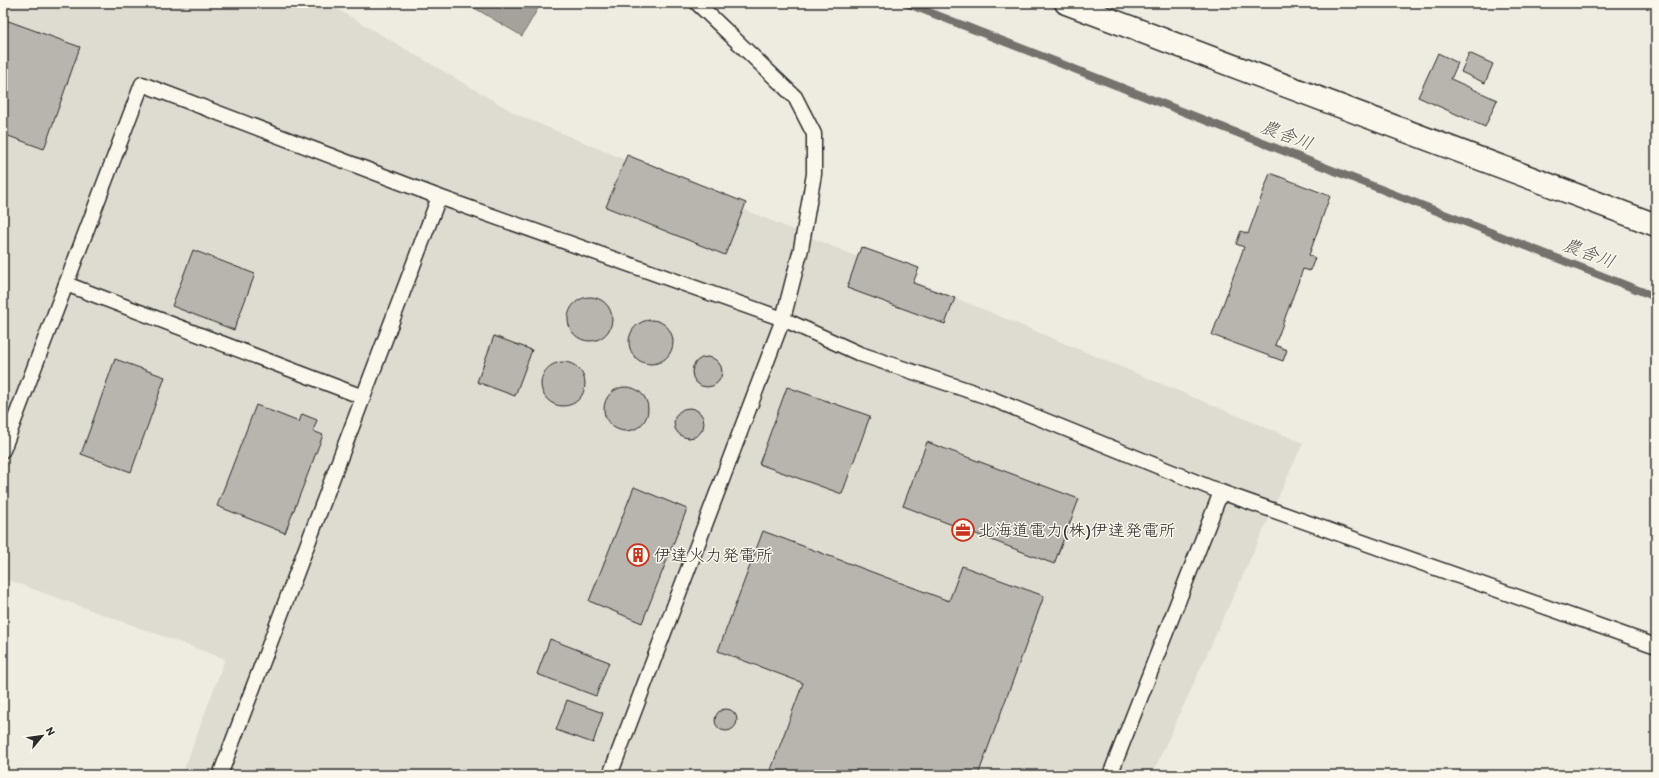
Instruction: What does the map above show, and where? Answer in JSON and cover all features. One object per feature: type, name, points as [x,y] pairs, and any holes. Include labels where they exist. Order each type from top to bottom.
[{"type":"street","points":[[1066,3],[1656,225]]},
{"type":"lane","points":[[610,775],[783,319],[801,249],[814,174],[814,134],[795,97],[697,3]]},
{"type":"lane","points":[[3,450],[142,84],[439,197],[783,319],[860,354],[986,396],[1221,492],[1656,646]]},
{"type":"lane","points":[[220,775],[439,197]]},
{"type":"lane","points":[[66,284],[363,397]]},
{"type":"lane","points":[[1110,775],[1221,492]]},
{"type":"shaded area","points":[[3,3],[327,3],[518,115],[1303,443],[1152,775],[182,775],[225,659],[3,578]]},
{"type":"shaded area","points":[[466,3],[541,3],[522,36]]},
{"type":"building","points":[[3,19],[80,47],[44,149],[3,134]]},
{"type":"building","points":[[1438,53],[1458,63],[1451,79],[1497,100],[1485,127],[1418,97]]},
{"type":"building","points":[[1469,53],[1493,64],[1485,83],[1461,72]]},
{"type":"building","points":[[627,155],[746,203],[725,255],[606,207]]},
{"type":"building","points":[[1270,173],[1330,196],[1309,255],[1315,258],[1310,271],[1303,269],[1275,345],[1287,350],[1283,361],[1212,335],[1244,247],[1236,244],[1241,231],[1248,234]]},
{"type":"building","points":[[861,247],[919,268],[913,283],[955,298],[945,324],[847,288]]},
{"type":"building","points":[[193,250],[255,274],[234,330],[172,306]]},
{"type":"building","points":[[594,297],[599,298],[606,303],[611,310],[611,328],[606,335],[599,340],[586,341],[581,340],[574,335],[569,328],[568,315],[569,310],[574,303],[581,298]]},
{"type":"building","points":[[655,320],[667,326],[672,334],[672,350],[667,358],[659,363],[647,364],[635,358],[630,350],[629,338],[635,326],[643,321]]},
{"type":"building","points":[[494,336],[532,350],[515,396],[477,382]]},
{"type":"building","points":[[707,357],[718,361],[722,372],[718,383],[707,387],[696,383],[692,372],[696,361]]},
{"type":"building","points":[[115,359],[165,377],[131,472],[81,454]]},
{"type":"building","points":[[559,362],[567,362],[572,363],[579,368],[584,375],[584,393],[579,400],[572,405],[559,406],[551,403],[544,396],[541,388],[541,380],[544,372],[551,365]]},
{"type":"building","points":[[622,387],[630,387],[635,388],[642,393],[647,400],[647,418],[642,425],[635,430],[622,431],[614,428],[607,421],[604,413],[604,405],[607,397],[614,390]]},
{"type":"building","points":[[787,387],[870,416],[842,494],[759,464]]},
{"type":"building","points":[[256,405],[299,422],[302,414],[317,420],[313,431],[323,435],[285,533],[217,506]]},
{"type":"building","points":[[689,408],[700,412],[704,423],[700,434],[689,438],[678,434],[674,423],[678,412]]},
{"type":"building","points":[[927,442],[1079,499],[1054,564],[903,506]]},
{"type":"building","name":"伊達火力発電所","points":[[634,487],[687,509],[642,623],[589,601]]},
{"type":"building","points":[[763,531],[949,601],[962,566],[1044,596],[978,775],[769,775],[803,683],[718,651]]},
{"type":"building","points":[[550,639],[609,662],[596,696],[537,674]]},
{"type":"building","points":[[567,700],[603,713],[593,743],[556,730]]},
{"type":"building","points":[[726,709],[734,712],[737,720],[734,728],[726,731],[718,728],[715,720],[718,712]]},
{"type":"waterway","name":"農舎川","points":[[906,3],[1656,297]]},
{"type":"place","name":"北海道電力(株)伊達発電所","points":[[963,530]]},
{"type":"place","name":"伊達火力発電所","points":[[638,555]]}]
